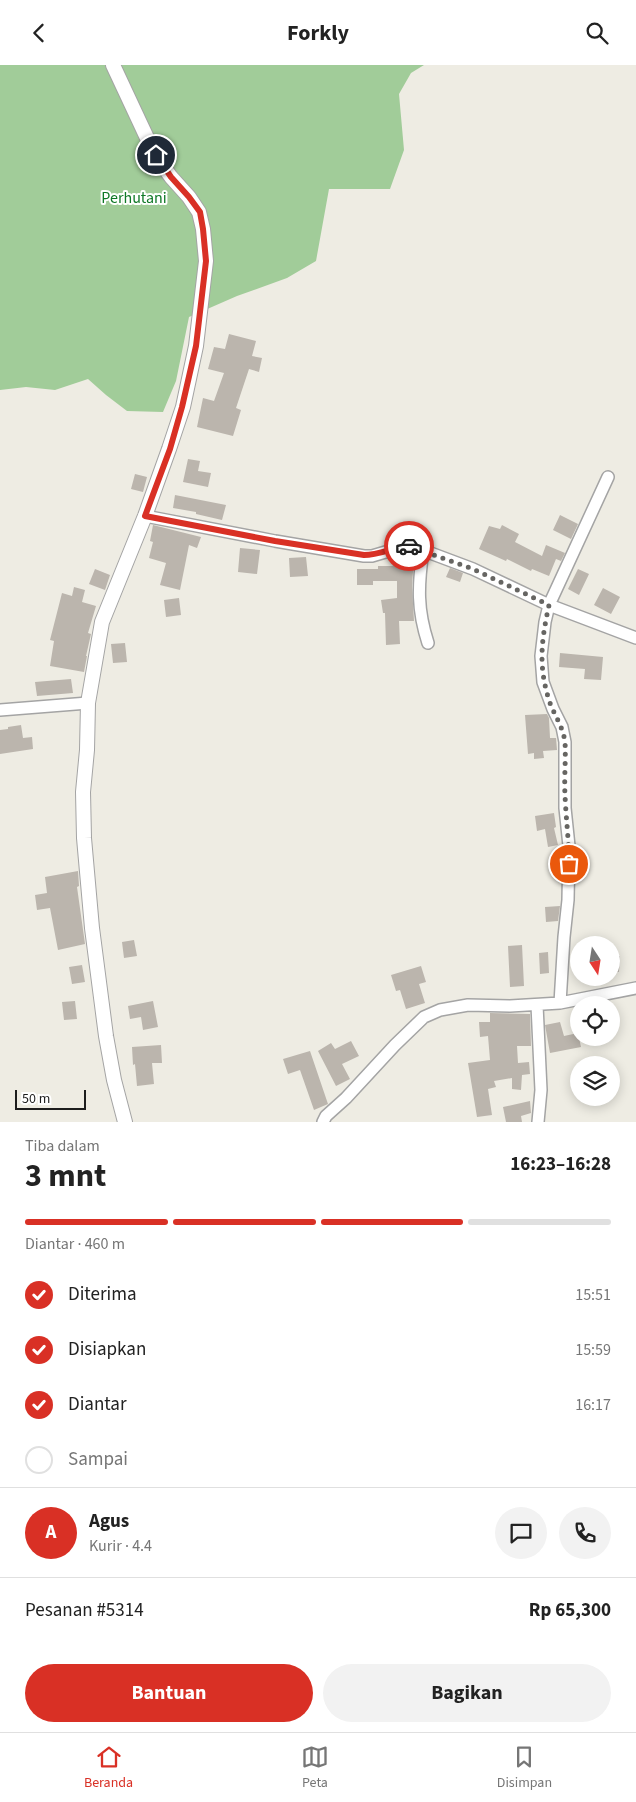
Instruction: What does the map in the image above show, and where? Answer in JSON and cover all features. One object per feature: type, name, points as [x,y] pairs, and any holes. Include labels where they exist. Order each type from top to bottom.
[{"type":"street","points":[[113,65],[156,155],[171,177],[200,212],[206,261],[196,346],[182,407],[170,449],[102,622],[88,703],[87,751],[83,792],[84,838],[92,928],[106,1036],[114,1080],[125,1122]]},
{"type":"street","points":[[560,1003],[568,901],[569,846],[565,800],[565,742],[562,727],[543,682],[541,656],[549,605],[608,477]]},
{"type":"street","points":[[145,516],[275,541],[364,555],[372,555],[408,545],[473,569],[549,605],[636,637]]},
{"type":"street","points":[[422,551],[419,595],[420,619],[428,643]]},
{"type":"street","points":[[0,710],[88,703]]},
{"type":"street","points":[[322,1122],[424,1017],[440,1010],[453,1006],[560,1003],[636,988]]},
{"type":"street","points":[[537,1005],[541,1090],[538,1122]]},
{"type":"green space","name":"Perhutani","points":[[0,65],[424,65],[411,73],[399,94],[404,150],[390,189],[329,189],[316,261],[287,278],[237,296],[189,317],[176,381],[163,412],[127,411],[88,379],[55,390],[26,387],[0,390]]},
{"type":"building","points":[[229,334],[256,341],[252,356],[262,358],[259,372],[249,369],[236,408],[241,410],[233,436],[197,427],[203,398],[214,401],[224,373],[208,369],[214,347],[225,349]]},
{"type":"building","points":[[188,459],[200,461],[198,471],[211,473],[208,487],[183,482]]},
{"type":"building","points":[[135,474],[147,477],[143,492],[131,489]]},
{"type":"building","points":[[175,495],[226,505],[222,520],[196,514],[196,512],[173,508]]},
{"type":"building","points":[[560,515],[578,524],[571,539],[553,530]]},
{"type":"building","points":[[153,525],[201,537],[197,548],[189,545],[180,590],[160,585],[166,563],[149,558],[153,542],[150,541]]},
{"type":"building","points":[[502,525],[519,534],[515,542],[542,556],[546,545],[565,553],[561,561],[556,559],[549,576],[532,569],[531,571],[507,559],[506,561],[479,549],[489,526],[500,529]]},
{"type":"building","points":[[240,548],[260,550],[257,574],[238,572]]},
{"type":"building","points":[[306,557],[308,576],[290,577],[289,558]]},
{"type":"building","points":[[397,558],[414,558],[412,586],[414,621],[399,621],[400,644],[386,645],[385,613],[383,613],[381,600],[397,598],[397,581],[373,581],[373,585],[357,585],[357,569],[378,569],[378,566],[392,566],[397,563]]},
{"type":"building","points":[[450,568],[463,573],[460,582],[446,577]]},
{"type":"building","points":[[95,569],[110,575],[105,590],[89,584]]},
{"type":"building","points":[[578,569],[589,574],[579,595],[568,589]]},
{"type":"building","points":[[74,587],[85,590],[82,602],[96,606],[88,633],[91,634],[84,672],[50,666],[54,641],[50,640],[62,593],[72,596]]},
{"type":"building","points":[[603,588],[620,597],[611,614],[594,605]]},
{"type":"building","points":[[179,598],[181,615],[166,617],[164,600]]},
{"type":"building","points":[[125,643],[127,662],[113,663],[111,644]]},
{"type":"building","points":[[560,653],[603,657],[601,680],[584,679],[585,669],[559,667]]},
{"type":"building","points":[[71,679],[73,693],[37,696],[35,682]]},
{"type":"building","points":[[547,714],[550,738],[556,738],[557,750],[543,751],[544,758],[534,759],[534,753],[528,754],[525,715]]},
{"type":"building","points":[[21,725],[23,738],[32,737],[33,749],[0,754],[0,730]]},
{"type":"building","points":[[554,813],[556,827],[554,828],[558,845],[548,847],[545,829],[537,831],[535,816]]},
{"type":"building","points":[[78,871],[79,886],[77,887],[85,944],[58,950],[50,908],[37,910],[35,895],[47,893],[45,877]]},
{"type":"building","points":[[560,906],[558,921],[546,922],[545,907]]},
{"type":"building","points":[[134,940],[137,956],[124,958],[122,942]]},
{"type":"building","points":[[522,945],[524,986],[510,987],[508,946]]},
{"type":"building","points":[[548,952],[549,973],[540,974],[539,953]]},
{"type":"building","points":[[82,965],[85,982],[72,984],[69,967]]},
{"type":"building","points":[[421,966],[426,982],[419,984],[425,1003],[406,1009],[400,990],[396,991],[391,975]]},
{"type":"building","points":[[75,1001],[77,1019],[64,1020],[62,1002]]},
{"type":"building","points":[[153,1001],[158,1027],[143,1030],[141,1017],[130,1019],[128,1006]]},
{"type":"building","points":[[490,1013],[530,1014],[531,1046],[517,1046],[518,1063],[529,1062],[530,1074],[522,1075],[521,1090],[512,1089],[512,1078],[494,1081],[496,1087],[488,1089],[492,1115],[477,1117],[468,1063],[490,1060],[488,1036],[480,1037],[479,1022],[490,1022]]},
{"type":"building","points":[[560,1022],[564,1036],[570,1035],[570,1046],[581,1047],[550,1053],[545,1025]]},
{"type":"building","points":[[351,1041],[359,1056],[342,1064],[350,1079],[336,1086],[318,1051],[331,1043],[335,1049]]},
{"type":"building","points":[[161,1045],[162,1063],[152,1063],[154,1084],[137,1086],[132,1047]]},
{"type":"building","points":[[310,1051],[328,1104],[314,1110],[300,1070],[288,1074],[283,1059]]},
{"type":"building","points":[[530,1101],[531,1113],[521,1116],[522,1122],[506,1122],[503,1107]]},
{"type":"way so far","points":[[409,546],[473,569],[549,605],[541,656],[543,682],[562,727],[565,742],[564,792],[569,864]]},
{"type":"route","points":[[156,155],[171,177],[200,212],[206,261],[196,346],[182,407],[170,449],[145,516],[275,541],[364,555],[372,555],[409,546]]}]
